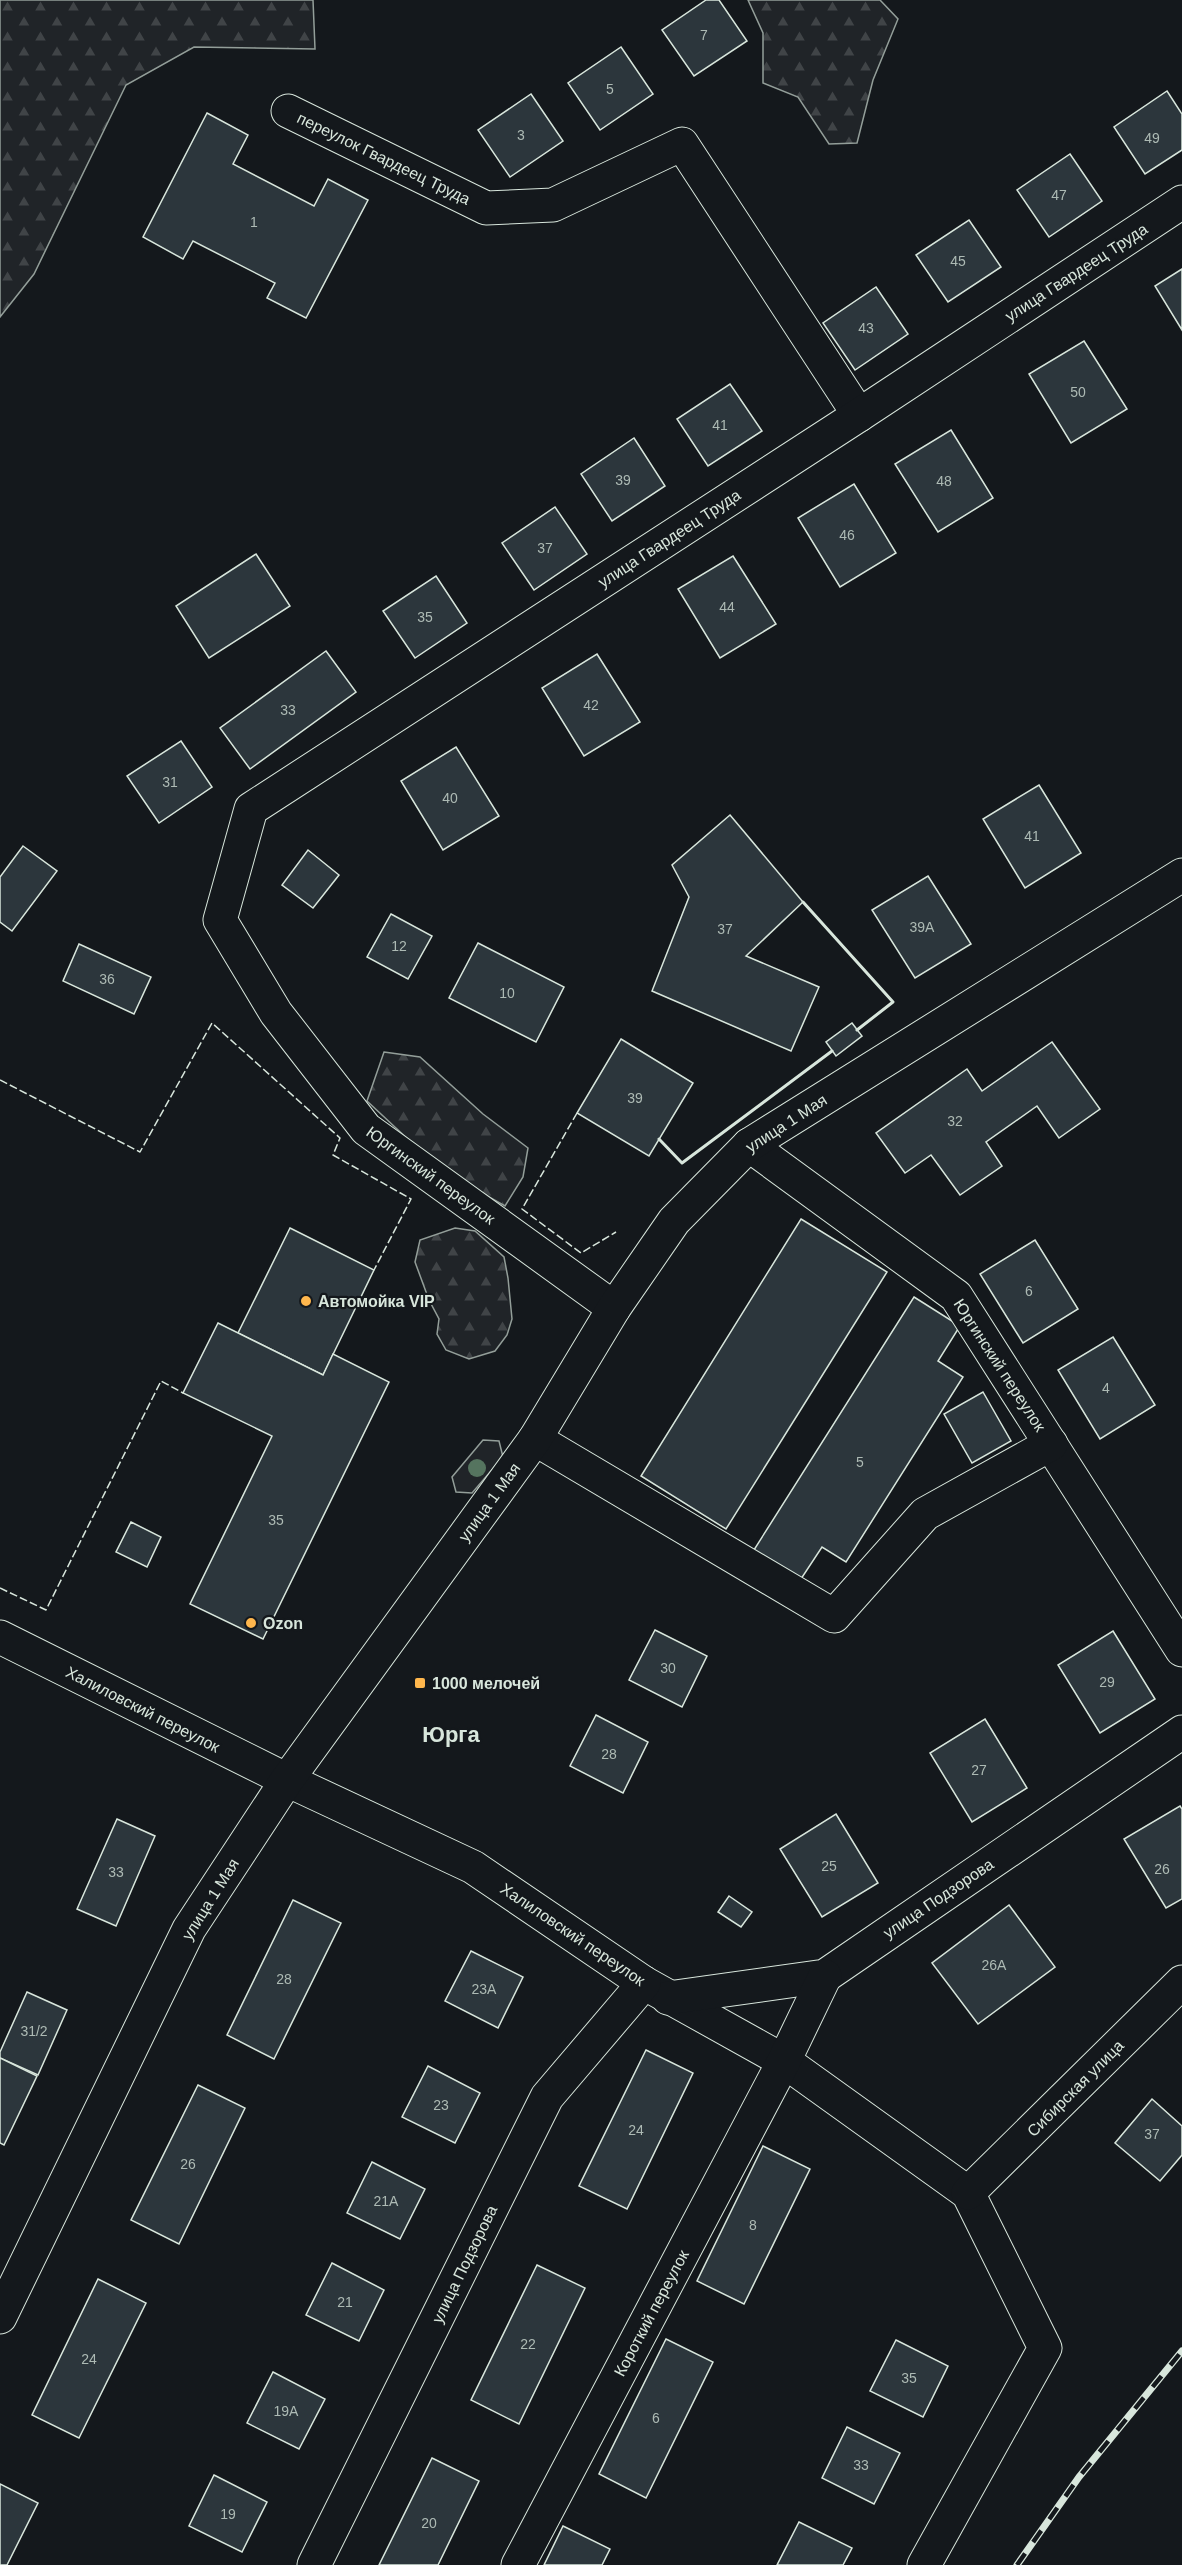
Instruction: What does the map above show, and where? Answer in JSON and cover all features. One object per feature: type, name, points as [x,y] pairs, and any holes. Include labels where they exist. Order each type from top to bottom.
[{"type":"street","name":"переулок Гвардеец Труда","points":[[288,111],[486,208],[553,205],[682,144],[859,415]]},
{"type":"street","name":"улица Гвардеец Труда","points":[[220,920],[251,809],[859,415],[1182,202]]},
{"type":"street","name":"улица 1 Мая","points":[[0,2317],[189,1929],[287,1780],[535,1439],[614,1308],[674,1221],[749,1145],[1182,875]]},
{"type":"street","name":"Юргинский переулок","points":[[220,920],[276,1013],[366,1129],[614,1308]]},
{"type":"street","name":"Юргинский переулок","points":[[749,1145],[956,1296],[1182,1650]]},
{"type":"street","points":[[535,1439],[834,1616],[925,1514],[1051,1444]]},
{"type":"street","name":"Халиловский переулок","points":[[0,1637],[287,1780],[473,1867],[656,1990],[784,2061],[968,2193],[1045,2348],[924,2565]]},
{"type":"street","name":"улица Подзорова","points":[[314,2565],[547,2097],[656,1990],[825,1976],[1182,1732]]},
{"type":"street","name":"Короткий переулок","points":[[518,2565],[784,2061],[825,1976]]},
{"type":"street","name":"Сибирская улица","points":[[968,2193],[1182,1982]]},
{"type":"green space","points":[[0,0],[313,0],[315,49],[194,47],[126,85],[34,274],[0,317]]},
{"type":"green space","points":[[748,0],[880,0],[898,19],[873,80],[857,143],[829,144],[798,97],[763,83],[763,33]]},
{"type":"green space","points":[[384,1052],[420,1057],[483,1114],[528,1148],[523,1177],[505,1206],[441,1170],[367,1101]]},
{"type":"green space","points":[[455,1228],[475,1231],[504,1257],[508,1278],[512,1319],[507,1335],[495,1351],[469,1359],[446,1350],[437,1334],[439,1319],[429,1300],[415,1262],[420,1240]]},
{"type":"green space","points":[[483,1440],[499,1441],[503,1457],[472,1493],[456,1492],[452,1477]]},
{"type":"building","points":[[706,0],[719,0],[747,41],[694,76],[662,30]]},
{"type":"building","points":[[621,47],[653,94],[600,130],[568,83]]},
{"type":"building","points":[[1167,91],[1182,114],[1182,150],[1145,174],[1114,127]]},
{"type":"building","points":[[531,94],[563,141],[510,177],[478,130]]},
{"type":"building","points":[[207,113],[248,135],[233,164],[314,206],[328,179],[368,200],[306,318],[267,298],[275,283],[193,241],[183,259],[143,237]]},
{"type":"building","points":[[1070,154],[1102,201],[1049,237],[1017,190]]},
{"type":"building","points":[[969,220],[1001,267],[948,302],[916,255]]},
{"type":"building","points":[[1182,269],[1182,330],[1155,286]]},
{"type":"building","points":[[876,287],[908,334],[855,370],[823,323]]},
{"type":"building","points":[[1084,341],[1127,409],[1071,443],[1029,374]]},
{"type":"building","points":[[730,384],[762,431],[708,466],[677,419]]},
{"type":"building","points":[[951,430],[993,498],[938,532],[895,464]]},
{"type":"building","points":[[634,438],[665,486],[612,521],[581,474]]},
{"type":"building","points":[[854,484],[896,553],[840,587],[798,518]]},
{"type":"building","points":[[555,507],[587,554],[534,590],[502,543]]},
{"type":"building","points":[[256,554],[290,606],[209,658],[176,606]]},
{"type":"building","points":[[733,556],[776,624],[720,658],[678,589]]},
{"type":"building","points":[[436,576],[467,623],[415,658],[383,611]]},
{"type":"building","points":[[326,651],[356,692],[250,769],[220,728]]},
{"type":"building","points":[[597,654],[640,722],[584,756],[542,688]]},
{"type":"building","points":[[181,741],[212,787],[159,823],[127,776]]},
{"type":"building","points":[[456,747],[499,816],[443,850],[401,781]]},
{"type":"building","points":[[1039,785],[1081,853],[1025,888],[983,819]]},
{"type":"building","points":[[730,815],[803,902],[746,956],[819,987],[791,1051],[652,991],[689,897],[672,865]]},
{"type":"building","points":[[23,846],[57,871],[12,931],[0,922],[0,877]]},
{"type":"building","points":[[308,850],[339,875],[313,908],[282,885]]},
{"type":"building","points":[[928,876],[971,944],[915,978],[872,910]]},
{"type":"building","points":[[391,914],[432,936],[408,979],[367,957]]},
{"type":"building","points":[[478,943],[564,987],[536,1042],[449,998]]},
{"type":"building","points":[[79,944],[151,977],[134,1014],[63,981]]},
{"type":"building","points":[[852,1023],[862,1036],[836,1056],[826,1042]]},
{"type":"building","points":[[621,1039],[693,1083],[649,1156],[577,1113]]},
{"type":"building","points":[[1052,1042],[1100,1109],[1059,1138],[1037,1106],[986,1142],[1002,1166],[960,1195],[931,1155],[905,1173],[876,1133],[967,1069],[982,1091]]},
{"type":"building","points":[[801,1219],[887,1272],[726,1529],[641,1476]]},
{"type":"building","name":"Автомойка VIP","points":[[290,1228],[374,1270],[323,1375],[238,1333]]},
{"type":"building","points":[[1035,1240],[1078,1309],[1023,1343],[980,1274]]},
{"type":"building","points":[[914,1297],[960,1326],[938,1361],[963,1377],[846,1562],[822,1547],[799,1582],[752,1553]]},
{"type":"building","points":[[218,1323],[323,1375],[333,1354],[389,1382],[263,1639],[190,1604],[272,1436],[183,1393]]},
{"type":"building","points":[[1113,1337],[1155,1405],[1100,1439],[1058,1370]]},
{"type":"building","points":[[983,1392],[1011,1441],[972,1463],[944,1414]]},
{"type":"building","points":[[131,1522],[161,1537],[147,1567],[116,1552]]},
{"type":"building","points":[[655,1630],[707,1656],[682,1707],[629,1680]]},
{"type":"building","points":[[1113,1631],[1155,1699],[1100,1733],[1058,1665]]},
{"type":"building","points":[[596,1715],[648,1742],[623,1793],[570,1766]]},
{"type":"building","points":[[985,1719],[1027,1788],[972,1822],[930,1753]]},
{"type":"building","points":[[1180,1806],[1182,1809],[1182,1899],[1166,1908],[1124,1839]]},
{"type":"building","points":[[836,1814],[878,1883],[822,1917],[780,1849]]},
{"type":"building","points":[[117,1819],[155,1836],[116,1926],[77,1909]]},
{"type":"building","points":[[729,1896],[752,1912],[741,1927],[718,1912]]},
{"type":"building","points":[[293,1900],[341,1923],[274,2059],[227,2035]]},
{"type":"building","points":[[1009,1905],[1055,1967],[978,2024],[932,1963]]},
{"type":"building","points":[[471,1951],[523,1977],[498,2028],[445,2001]]},
{"type":"building","points":[[27,1992],[67,2010],[38,2075],[0,2058],[0,2052]]},
{"type":"building","points":[[646,2050],[693,2073],[627,2209],[579,2186]]},
{"type":"building","points":[[0,2058],[37,2076],[4,2145],[0,2143]]},
{"type":"building","points":[[428,2066],[480,2093],[455,2143],[402,2117]]},
{"type":"building","points":[[198,2085],[245,2108],[179,2244],[131,2220]]},
{"type":"building","points":[[1152,2099],[1182,2126],[1182,2155],[1160,2181],[1115,2143]]},
{"type":"building","points":[[763,2146],[810,2169],[744,2304],[697,2281]]},
{"type":"building","points":[[372,2162],[425,2189],[400,2239],[347,2213]]},
{"type":"building","points":[[332,2263],[384,2290],[359,2341],[306,2315]]},
{"type":"building","points":[[537,2265],[585,2288],[519,2424],[471,2400]]},
{"type":"building","points":[[98,2279],[146,2303],[79,2438],[32,2415]]},
{"type":"building","points":[[666,2339],[713,2362],[646,2498],[599,2474]]},
{"type":"building","points":[[896,2340],[948,2366],[923,2417],[870,2391]]},
{"type":"building","points":[[273,2372],[325,2399],[299,2449],[247,2423]]},
{"type":"building","points":[[847,2427],[900,2453],[874,2504],[822,2478]]},
{"type":"building","points":[[432,2458],[479,2481],[438,2565],[379,2565]]},
{"type":"building","points":[[214,2475],[267,2502],[242,2552],[189,2526]]},
{"type":"building","points":[[0,2484],[38,2503],[7,2565],[0,2565]]},
{"type":"building","points":[[799,2522],[852,2548],[843,2565],[777,2565]]},
{"type":"building","points":[[563,2526],[610,2549],[602,2565],[544,2565]]},
{"type":"railway","points":[[1017,2565],[1079,2477],[1182,2351]]},
{"type":"fence","points":[[0,1080],[140,1152],[212,1023],[340,1138],[333,1155],[411,1199],[374,1270]]},
{"type":"fence","points":[[577,1113],[522,1209],[581,1253],[616,1232]]},
{"type":"fence","points":[[0,1588],[46,1610],[161,1381],[183,1393]]},
{"type":"wall","points":[[803,902],[893,1002],[857,1030]]},
{"type":"wall","points":[[659,1139],[682,1163],[832,1051]]},
{"type":"place","name":"Автомойка VIP","points":[[306,1301]]},
{"type":"place","name":"Ozon","points":[[251,1623]]},
{"type":"place","name":"1000 мелочей","points":[[420,1683]]},
{"type":"district","name":"Юрга","points":[[451,1734]]}]
